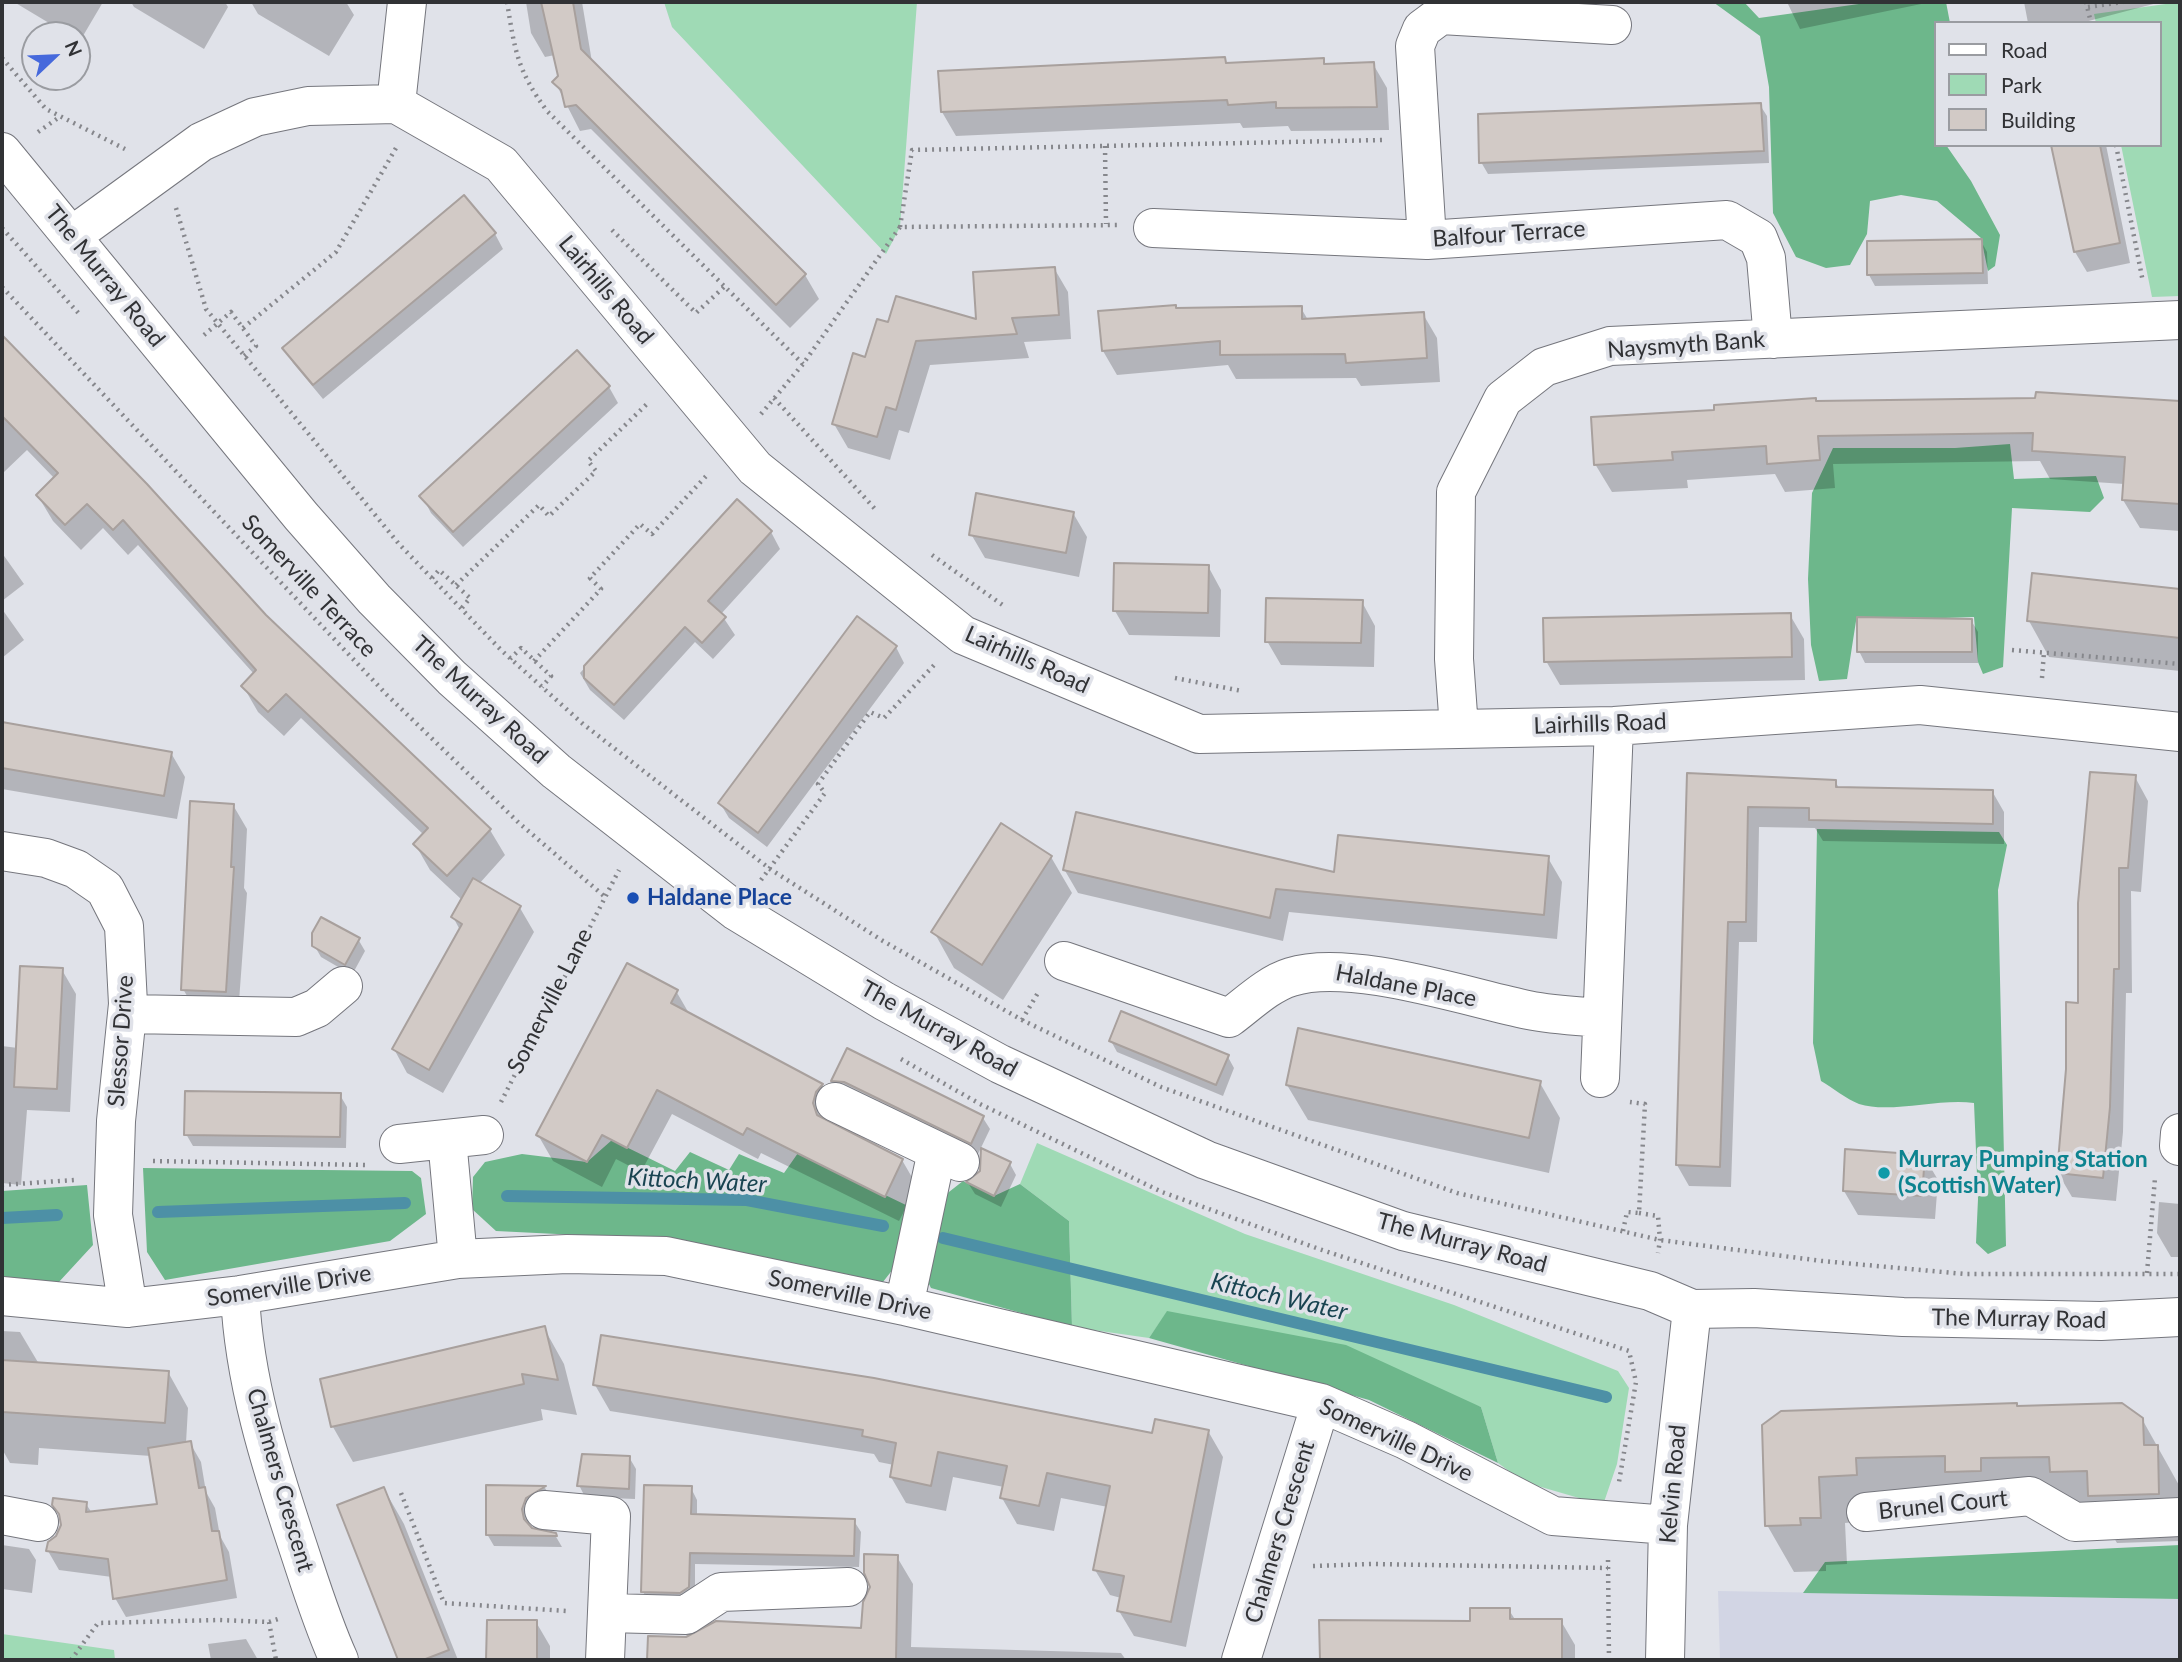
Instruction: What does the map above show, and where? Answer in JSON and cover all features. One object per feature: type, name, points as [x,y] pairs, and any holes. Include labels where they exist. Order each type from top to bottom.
[{"type":"street","points":[[73,235],[201,142],[255,117],[308,106],[406,109],[407,2]]},
{"type":"street","points":[[1427,240],[1415,46],[1422,29],[1441,15],[1612,25]]},
{"type":"street","name":"Lairhills Road","points":[[406,109],[501,164],[755,468],[963,635],[1199,734],[1614,726],[1920,705],[2180,732]]},
{"type":"street","name":"The Murray Road","points":[[2,152],[73,235],[301,516],[374,599],[452,678],[556,771],[736,911],[884,1001],[1000,1064],[1206,1160],[1403,1231],[1650,1292],[1692,1309],[1754,1308],[1903,1317],[2075,1320],[2180,1317]]},
{"type":"street","name":"Balfour Terrace","points":[[1153,228],[1427,240],[1727,220],[1758,238],[1766,258],[1773,339]]},
{"type":"street","name":"Naysmyth Bank","points":[[1460,728],[1454,659],[1456,492],[1503,399],[1544,367],[1610,346],[2180,320]]},
{"type":"street","points":[[1600,1078],[1614,726]]},
{"type":"street","name":"Slessor Drive","points":[[2,851],[46,858],[76,869],[105,889],[124,926],[127,1014],[113,1215],[128,1308]]},
{"type":"street","name":"Haldane Place","points":[[1064,961],[1229,1018],[1263,992],[1290,977],[1323,971],[1359,972],[1532,1011],[1602,1018]]},
{"type":"street","points":[[127,1014],[296,1017],[317,1008],[343,986]]},
{"type":"street","points":[[835,1102],[948,1156],[904,1306]]},
{"type":"street","points":[[399,1144],[465,1137],[458,1259]]},
{"type":"street","name":"Somerville Drive","points":[[2,1296],[128,1308],[240,1295],[458,1259],[567,1254],[666,1256],[904,1306],[1321,1403],[1406,1440],[1553,1516],[1668,1525]]},
{"type":"street","name":"Chalmers Crescent","points":[[240,1295],[242,1347],[274,1477],[339,1660]]},
{"type":"street","name":"Kelvin Road","points":[[1665,1660],[1668,1525],[1692,1309]]},
{"type":"street","name":"Chalmers Crescent","points":[[1241,1660],[1321,1403]]},
{"type":"street","name":"Brunel Court","points":[[1866,1512],[2030,1496],[2075,1522],[2180,1517]]},
{"type":"street","points":[[544,1510],[611,1516],[605,1660]]},
{"type":"street","points":[[2,1515],[39,1522]]},
{"type":"street","points":[[607,1613],[686,1615],[721,1592],[848,1587]]},
{"type":"path","points":[[507,2],[516,60],[527,84],[547,111],[803,364]]},
{"type":"path","points":[[2087,4],[2123,2]]},
{"type":"path","points":[[2,58],[46,109],[165,168],[206,309],[399,544],[510,659],[583,724],[770,869],[883,942],[1011,1014],[1161,1087],[1457,1193],[1660,1240],[1822,1261],[1965,1274],[2180,1274]]},
{"type":"path","points":[[243,328],[336,252],[406,109]]},
{"type":"path","points":[[534,661],[601,589],[590,578],[640,524],[652,534],[735,445],[803,364],[900,227],[912,150],[1421,139]]},
{"type":"path","points":[[1105,146],[1105,225]]},
{"type":"path","points":[[2116,147],[2140,264]]},
{"type":"path","points":[[900,227],[1105,225],[1153,228]]},
{"type":"path","name":"Somerville Terrace","points":[[2,287],[387,695],[519,823],[604,896]]},
{"type":"path","points":[[217,323],[231,312],[256,346],[244,356]]},
{"type":"path","points":[[456,585],[539,505],[549,516],[596,471],[588,461],[677,376]]},
{"type":"path","points":[[774,398],[884,520]]},
{"type":"path","points":[[928,552],[1005,606]]},
{"type":"path","points":[[432,578],[439,570],[470,598],[461,609]]},
{"type":"path","points":[[736,911],[825,793],[818,784],[870,712],[884,718],[963,635]]},
{"type":"path","points":[[510,659],[521,648],[551,676],[542,687]]},
{"type":"path","points":[[2012,650],[2180,664]]},
{"type":"path","points":[[1164,676],[1255,691]]},
{"type":"path","name":"Somerville Lane","points":[[465,1137],[500,1111],[502,1096],[614,876],[642,838]]},
{"type":"path","points":[[1600,1078],[1599,1097],[1645,1104],[1639,1213]]},
{"type":"path","points":[[2147,1273],[2156,1157],[2180,1140]]},
{"type":"path","points":[[2,1185],[52,1184],[114,1175],[148,1161],[364,1165],[399,1144]]},
{"type":"path","points":[[1623,1231],[1627,1212],[1658,1216],[1660,1240],[1650,1292]]},
{"type":"path","points":[[401,1493],[444,1603],[607,1613]]},
{"type":"path","points":[[1270,1567],[1372,1564],[1608,1568]]},
{"type":"path","points":[[71,1660],[98,1623],[219,1620],[269,1622],[317,1604]]},
{"type":"path","points":[[269,1622],[276,1660]]},
{"type":"shaded area","points":[[1718,1591],[2180,1599],[2180,1660],[1720,1660]]},
{"type":"green space","points":[[664,2],[917,2],[900,227],[886,254],[672,27]]},
{"type":"green space","points":[[1713,2],[1744,2],[1759,18],[1873,2],[1946,2],[1950,21],[1934,21],[1934,147],[1947,147],[1971,181],[2000,235],[1995,266],[1988,271],[1981,238],[1937,201],[1901,195],[1870,201],[1867,234],[1850,265],[1826,268],[1796,257],[1773,213],[1769,87],[1760,36]]},
{"type":"green space","points":[[2180,2],[2180,296],[2152,297],[2121,147],[2161,147],[2161,21],[2096,21],[2094,14]]},
{"type":"green space","points":[[2010,444],[2014,479],[2096,476],[2104,498],[2090,512],[2012,508],[2003,667],[1983,674],[1978,662],[1974,617],[1856,621],[1847,679],[1819,681],[1811,645],[1808,579],[1812,493],[1833,448],[1955,448]]},
{"type":"green space","points":[[1817,829],[1999,832],[2007,845],[1998,890],[2006,1246],[1988,1254],[1976,1243],[1978,1199],[1974,1103],[1871,1107],[1854,1102],[1821,1081],[1813,1043]]},
{"type":"green space","points":[[612,1140],[675,1171],[690,1152],[729,1170],[739,1154],[784,1173],[798,1153],[908,1206],[897,1264],[879,1287],[658,1239],[496,1231],[472,1209],[473,1177],[485,1162],[522,1154],[587,1162]]},
{"type":"green space","points":[[1037,1143],[1245,1234],[1454,1305],[1618,1371],[1629,1388],[1617,1464],[1603,1505],[1524,1482],[1498,1463],[1481,1407],[1167,1312],[1149,1338],[1072,1327],[1069,1221],[1020,1184]]},
{"type":"green space","points":[[143,1168],[412,1171],[421,1178],[426,1214],[390,1241],[165,1280],[147,1252]]},
{"type":"green space","points":[[963,1181],[994,1196],[1020,1184],[1069,1221],[1072,1327],[931,1288],[924,1274],[940,1199]]},
{"type":"green space","points":[[87,1185],[93,1245],[58,1283],[2,1277],[2,1191]]},
{"type":"green space","points":[[1167,1311],[1346,1345],[1481,1407],[1498,1463],[1369,1400],[1149,1338]]},
{"type":"green space","points":[[2180,1545],[2180,1599],[1803,1593],[1825,1562]]},
{"type":"green space","points":[[2,1634],[114,1650],[115,1660],[2,1660]]},
{"type":"building","points":[[541,2],[573,2],[581,49],[806,274],[776,305],[576,105],[565,107],[561,90],[552,82],[558,76]]},
{"type":"building","points":[[1225,57],[1226,63],[1324,58],[1324,64],[1374,62],[1377,107],[1276,108],[1276,102],[1228,105],[1227,100],[941,112],[938,71]]},
{"type":"building","points":[[1761,103],[1764,151],[1479,163],[1478,114]]},
{"type":"building","points":[[2051,147],[2100,147],[2120,243],[2074,252]]},
{"type":"building","points":[[464,195],[496,233],[313,385],[282,348]]},
{"type":"building","points":[[1982,239],[1983,273],[1867,275],[1867,241]]},
{"type":"building","points":[[1055,267],[1059,315],[1012,318],[1017,334],[916,341],[896,410],[886,407],[877,437],[832,424],[853,353],[865,357],[877,319],[888,322],[896,296],[976,319],[973,272]]},
{"type":"building","points":[[1176,305],[1176,308],[1302,306],[1302,319],[1424,312],[1427,358],[1346,363],[1345,354],[1220,355],[1220,341],[1102,351],[1098,311]]},
{"type":"building","points":[[2,335],[147,484],[266,615],[491,829],[447,876],[413,844],[428,828],[286,694],[268,712],[241,686],[256,670],[123,520],[113,530],[87,504],[65,525],[36,495],[58,473],[2,416]]},
{"type":"building","points":[[577,350],[610,386],[453,532],[419,496]]},
{"type":"building","points":[[2036,392],[2180,401],[2180,504],[2122,500],[2125,457],[2032,451],[2033,433],[1818,436],[1820,460],[1767,464],[1766,446],[1672,452],[1673,460],[1594,465],[1591,417],[1714,410],[1714,405],[1816,398],[1816,401],[2035,398]]},
{"type":"building","points":[[976,493],[1074,512],[1066,553],[969,535]]},
{"type":"building","points":[[737,499],[772,531],[708,601],[726,617],[702,643],[685,627],[614,705],[584,678],[584,666]]},
{"type":"building","points":[[1114,563],[1209,565],[1208,613],[1113,611]]},
{"type":"building","points":[[2032,573],[2180,589],[2180,638],[2027,621]]},
{"type":"building","points":[[1266,598],[1363,600],[1361,643],[1265,642]]},
{"type":"building","points":[[1791,613],[1792,657],[1544,662],[1543,618]]},
{"type":"building","points":[[857,616],[897,646],[758,833],[718,803]]},
{"type":"building","points":[[1857,617],[1972,619],[1972,652],[1857,652]]},
{"type":"building","points":[[2,722],[172,752],[164,796],[2,768]]},
{"type":"building","points":[[2090,772],[2136,775],[2128,868],[2119,868],[2119,969],[2114,969],[2110,1107],[2103,1178],[2057,1173],[2066,1069],[2066,1002],[2078,1003],[2078,903]]},
{"type":"building","points":[[1687,773],[1836,780],[1836,787],[1993,790],[1993,824],[1809,820],[1809,808],[1748,807],[1746,922],[1728,922],[1720,1167],[1676,1165]]},
{"type":"building","points":[[190,801],[234,804],[231,867],[234,867],[226,992],[181,990]]},
{"type":"building","points":[[1076,812],[1334,872],[1338,835],[1549,856],[1544,915],[1276,889],[1270,918],[1063,870]]},
{"type":"building","points":[[1001,823],[1052,856],[982,965],[931,932]]},
{"type":"building","points":[[473,878],[521,906],[429,1070],[392,1049],[462,924],[451,917]]},
{"type":"building","points":[[321,917],[360,938],[345,965],[312,946],[312,933]]},
{"type":"building","points":[[627,963],[678,990],[671,1003],[823,1084],[816,1092],[813,1103],[817,1115],[903,1159],[885,1197],[747,1128],[743,1135],[657,1090],[627,1148],[602,1135],[587,1162],[536,1135]]},
{"type":"building","points":[[20,966],[63,968],[57,1089],[14,1087]]},
{"type":"building","points":[[1121,1011],[1229,1055],[1216,1085],[1109,1041]]},
{"type":"building","points":[[1298,1028],[1541,1081],[1529,1138],[1286,1085]]},
{"type":"building","points":[[847,1048],[984,1116],[971,1144],[844,1082],[831,1081]]},
{"type":"building","points":[[185,1091],[341,1093],[340,1137],[184,1135]]},
{"type":"building","points":[[981,1148],[1011,1162],[994,1196],[966,1182],[980,1171]]},
{"type":"building","name":"Murray Pumping Station (Scottish Water)","points":[[1845,1149],[1925,1155],[1922,1196],[1843,1191]]},
{"type":"building","points":[[545,1326],[558,1380],[522,1374],[524,1384],[331,1427],[320,1379]]},
{"type":"building","points":[[601,1335],[874,1378],[1152,1433],[1155,1419],[1209,1430],[1171,1622],[1117,1611],[1124,1576],[1093,1570],[1110,1486],[1047,1473],[1039,1506],[1000,1498],[1007,1466],[938,1452],[931,1486],[890,1477],[896,1443],[862,1436],[863,1430],[593,1385]]},
{"type":"building","points":[[2,1360],[169,1371],[165,1423],[2,1412]]},
{"type":"building","points":[[2017,1403],[2017,1406],[2122,1403],[2143,1418],[2144,1445],[2158,1445],[2159,1494],[2088,1496],[2087,1471],[2050,1472],[2049,1457],[1981,1458],[1981,1471],[1945,1472],[1945,1456],[1856,1458],[1857,1475],[1819,1477],[1821,1518],[1800,1518],[1801,1525],[1765,1526],[1762,1425],[1781,1411]]},
{"type":"building","points":[[191,1441],[199,1488],[205,1487],[212,1531],[219,1531],[227,1580],[113,1599],[108,1559],[46,1551],[48,1542],[56,1536],[61,1525],[59,1514],[52,1505],[53,1498],[87,1502],[86,1512],[157,1504],[148,1448]]},
{"type":"building","points":[[582,1454],[630,1456],[629,1489],[577,1486]]},
{"type":"building","points":[[486,1485],[546,1486],[526,1498],[522,1509],[524,1519],[532,1528],[556,1533],[557,1536],[486,1535]]},
{"type":"building","points":[[644,1485],[692,1486],[691,1514],[855,1519],[854,1556],[690,1553],[689,1587],[680,1593],[641,1592]]},
{"type":"building","points":[[384,1487],[449,1650],[423,1660],[398,1660],[337,1505]]},
{"type":"building","points":[[864,1554],[898,1555],[896,1660],[647,1660],[648,1636],[686,1637],[716,1621],[861,1628],[863,1602],[870,1587],[864,1573]]},
{"type":"building","points":[[1470,1608],[1510,1608],[1510,1619],[1562,1619],[1562,1660],[1320,1660],[1319,1620],[1470,1621]]},
{"type":"building","points":[[487,1620],[537,1620],[537,1660],[486,1660]]},
{"type":"waterway","name":"Kittoch Water","points":[[507,1196],[747,1200],[883,1226]]},
{"type":"waterway","name":"Kittoch Water","points":[[158,1212],[405,1203]]},
{"type":"waterway","name":"Kittoch Water","points":[[2,1218],[57,1215]]},
{"type":"waterway","name":"Kittoch Water","points":[[943,1238],[1606,1397]]},
{"type":"place","name":"Haldane Place","points":[[633,898]]},
{"type":"place","name":"Murray Pumping Station (Scottish Water)","points":[[1884,1173]]}]
